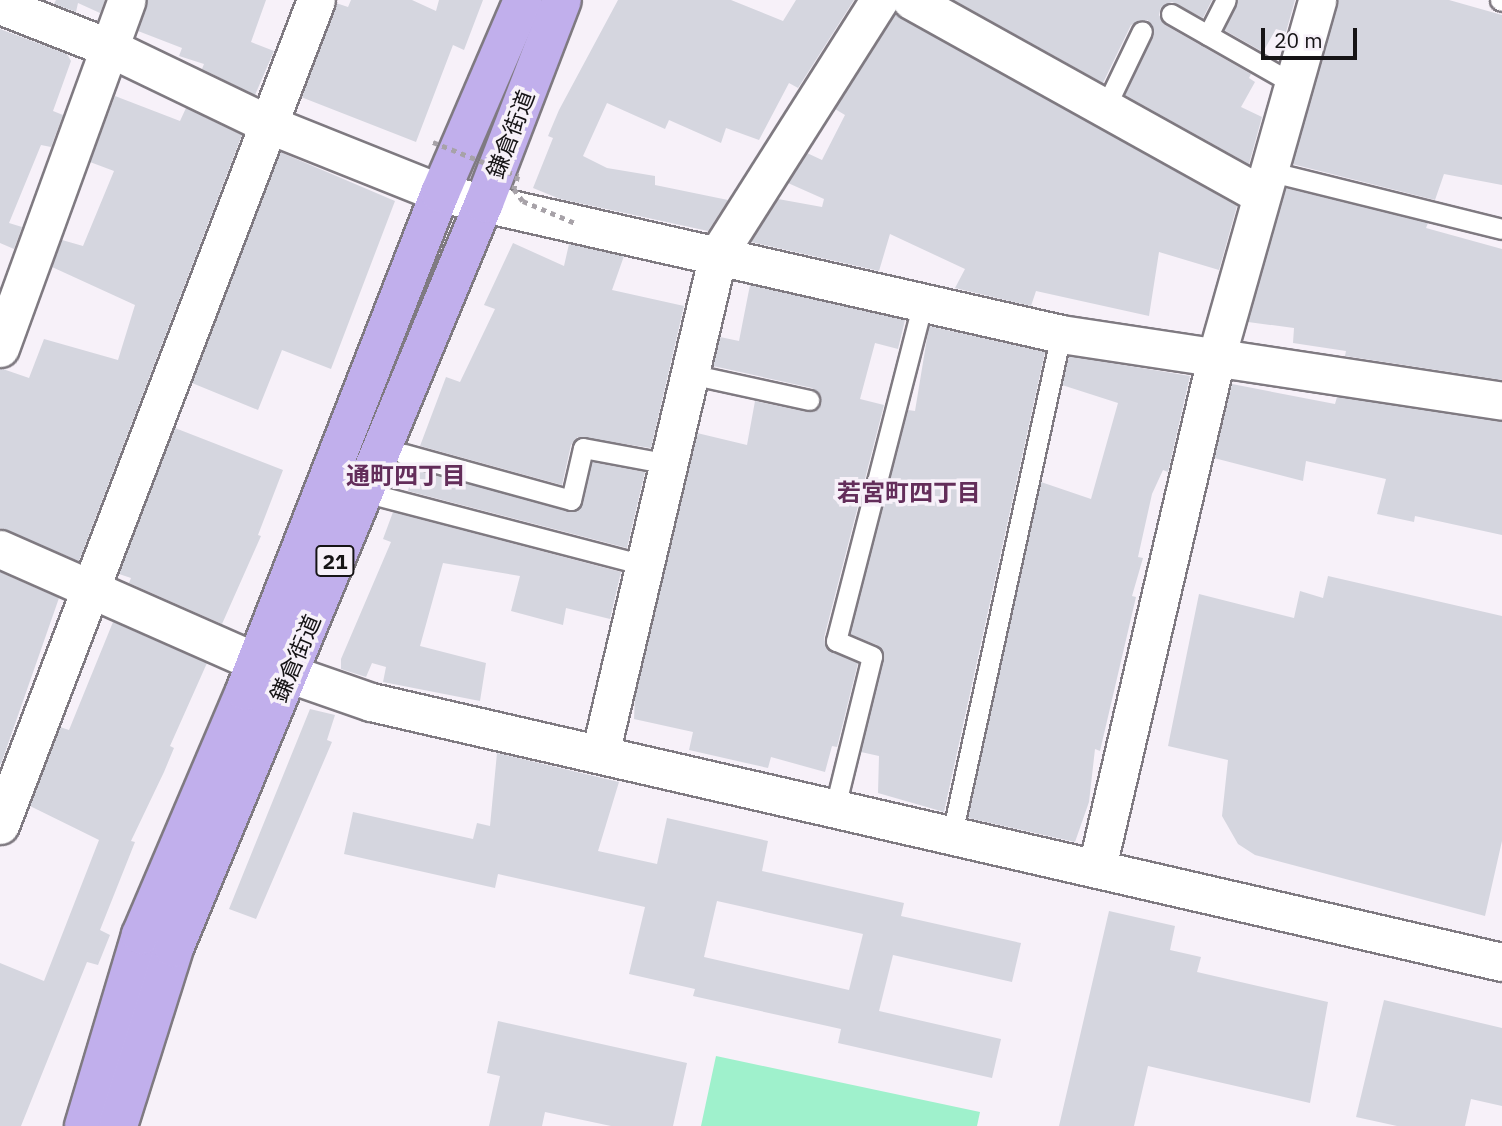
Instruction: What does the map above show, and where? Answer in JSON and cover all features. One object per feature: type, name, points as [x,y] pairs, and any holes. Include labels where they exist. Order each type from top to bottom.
[{"type":"main road","name":"鎌倉街道","points":[[118,1126],[174,948],[440,193],[523,0]]},
{"type":"main road","name":"鎌倉街道","points":[[84,1126],[141,935],[272,668],[364,492],[484,203],[562,0]]},
{"type":"street","points":[[0,348],[127,0]]},
{"type":"street","points":[[0,825],[316,0]]},
{"type":"street","points":[[600,754],[718,254],[879,0]]},
{"type":"street","points":[[911,0],[1105,108],[1264,183]]},
{"type":"street","points":[[1097,867],[1216,358],[1317,0]]},
{"type":"street","points":[[0,5],[110,48],[270,125],[440,193],[1061,334],[1502,401]]},
{"type":"street","points":[[0,549],[272,668],[371,702],[1502,962]]},
{"type":"lane","points":[[1208,35],[1226,0]]},
{"type":"lane","points":[[1171,14],[1292,83]]},
{"type":"lane","points":[[1105,108],[1142,31]]},
{"type":"lane","points":[[1264,183],[1502,229]]},
{"type":"lane","points":[[835,807],[872,656],[836,641],[923,302]]},
{"type":"lane","points":[[952,834],[1061,334]]},
{"type":"lane","points":[[690,374],[809,400]]},
{"type":"lane","points":[[404,454],[571,500],[583,448],[669,464]]},
{"type":"lane","points":[[364,492],[644,565]]},
{"type":"path","points":[[433,142],[518,176],[514,189],[523,201],[575,223]]},
{"type":"green space","points":[[716,1056],[980,1112],[977,1126],[701,1126]]},
{"type":"building","points":[[56,0],[105,0],[100,13],[78,3],[76,12],[54,4]]},
{"type":"building","points":[[147,0],[266,0],[251,42],[274,51],[255,95],[202,69],[204,64],[179,56],[182,48],[138,31]]},
{"type":"building","points":[[351,0],[412,0],[436,11],[439,0],[483,0],[464,50],[453,45],[416,142],[301,97],[336,3],[348,7]]},
{"type":"building","points":[[618,0],[731,0],[783,21],[796,0],[854,0],[798,88],[789,83],[759,140],[726,128],[721,143],[669,120],[665,129],[607,103],[583,156],[607,168],[655,176],[655,185],[728,200],[708,231],[560,199],[533,188],[553,138],[548,136],[559,110]]},
{"type":"building","points":[[954,0],[1212,0],[1203,18],[1172,2],[1161,7],[1159,15],[1165,25],[1251,74],[1249,78],[1255,82],[1241,107],[1262,117],[1249,164],[1125,95],[1153,36],[1148,20],[1131,25],[1103,83]]},
{"type":"building","points":[[1238,0],[1295,0],[1286,32],[1276,29],[1263,52],[1224,30]]},
{"type":"building","points":[[1337,0],[1449,0],[1502,15],[1502,185],[1444,174],[1435,200],[1292,164]]},
{"type":"building","points":[[895,13],[1237,206],[1219,270],[1159,252],[1149,316],[1036,291],[1031,306],[955,288],[965,269],[890,234],[879,271],[751,242],[778,199],[822,207],[824,199],[788,183],[807,153],[822,160],[845,115],[835,109]]},
{"type":"building","points":[[0,29],[67,54],[71,61],[53,111],[63,115],[51,147],[41,145],[9,223],[22,227],[14,249],[0,243]]},
{"type":"building","points":[[115,96],[180,121],[186,108],[242,135],[79,561],[0,528],[0,368],[29,378],[44,339],[118,360],[135,305],[52,267],[62,240],[83,246],[114,171],[90,162]]},
{"type":"building","points":[[280,152],[395,201],[331,369],[282,350],[258,410],[192,383]]},
{"type":"building","points":[[1286,188],[1428,223],[1426,228],[1502,249],[1502,380],[1345,356],[1346,351],[1293,343],[1294,328],[1248,322]]},
{"type":"building","points":[[513,243],[564,266],[569,244],[624,256],[612,290],[684,306],[651,448],[578,437],[571,445],[562,485],[420,446],[446,377],[460,382],[495,309],[484,305]]},
{"type":"building","points":[[750,285],[905,320],[898,349],[875,343],[860,399],[884,405],[824,638],[827,649],[858,663],[837,747],[832,746],[825,772],[771,757],[768,768],[689,750],[693,732],[634,719],[635,696],[697,433],[747,445],[755,401],[807,412],[821,403],[820,396],[812,388],[713,366],[720,337],[739,341]]},
{"type":"building","points":[[929,326],[1045,352],[944,812],[878,793],[879,756],[861,752],[884,654],[877,645],[850,634],[908,410],[915,411]]},
{"type":"building","points":[[1069,356],[1190,376],[1168,472],[1163,470],[1152,494],[1138,557],[1143,558],[1132,596],[1136,597],[1100,751],[1095,749],[1089,802],[1075,842],[968,818],[1041,482],[1091,499],[1118,403],[1062,385]]},
{"type":"building","points":[[1232,384],[1335,404],[1337,397],[1502,422],[1502,535],[1415,516],[1414,522],[1377,514],[1386,479],[1306,461],[1303,481],[1214,458]]},
{"type":"building","points":[[175,428],[283,470],[258,535],[261,536],[222,624],[129,583],[131,578],[119,574]]},
{"type":"building","points":[[592,462],[645,472],[627,548],[408,491],[414,469],[574,512],[583,503]]},
{"type":"building","points":[[393,512],[621,572],[610,619],[566,608],[563,625],[511,611],[520,576],[443,563],[420,646],[486,663],[480,701],[383,682],[386,667],[372,663],[366,677],[341,669],[341,659],[391,542],[383,539]]},
{"type":"building","points":[[0,572],[59,598],[1,764],[0,764]]},
{"type":"building","points":[[1328,576],[1502,616],[1502,841],[1485,916],[1255,855],[1238,844],[1222,816],[1228,760],[1168,746],[1199,594],[1294,618],[1300,591],[1323,598]]},
{"type":"building","points":[[113,622],[207,663],[170,746],[174,748],[164,772],[131,841],[135,842],[100,930],[110,935],[98,965],[87,962],[21,1126],[0,1126],[0,963],[44,981],[99,840],[30,806],[60,727],[69,730]]},
{"type":"building","points":[[310,709],[335,715],[327,740],[332,742],[256,919],[229,909]]},
{"type":"building","points":[[497,753],[619,782],[598,851],[657,864],[667,818],[768,841],[762,871],[904,903],[901,916],[1021,943],[1012,982],[893,955],[879,1011],[1001,1039],[992,1078],[838,1043],[841,1029],[693,996],[695,989],[629,974],[645,907],[498,874],[495,888],[344,854],[353,812],[473,839],[477,823],[490,826]],"holes":[[[717,901],[863,934],[849,990],[704,957]]]},
{"type":"building","points":[[1109,911],[1175,926],[1170,950],[1201,957],[1197,972],[1328,1002],[1310,1103],[1148,1066],[1134,1126],[1059,1126]]},
{"type":"building","points":[[1384,1000],[1502,1028],[1502,1106],[1471,1099],[1465,1126],[1397,1126],[1356,1117]]},
{"type":"building","points":[[498,1021],[687,1063],[673,1126],[611,1126],[545,1112],[542,1126],[489,1126],[500,1076],[487,1073]]},
{"type":"district","name":"通町四丁目","points":[[406,476]]},
{"type":"district","name":"若宮町四丁目","points":[[909,493]]}]
